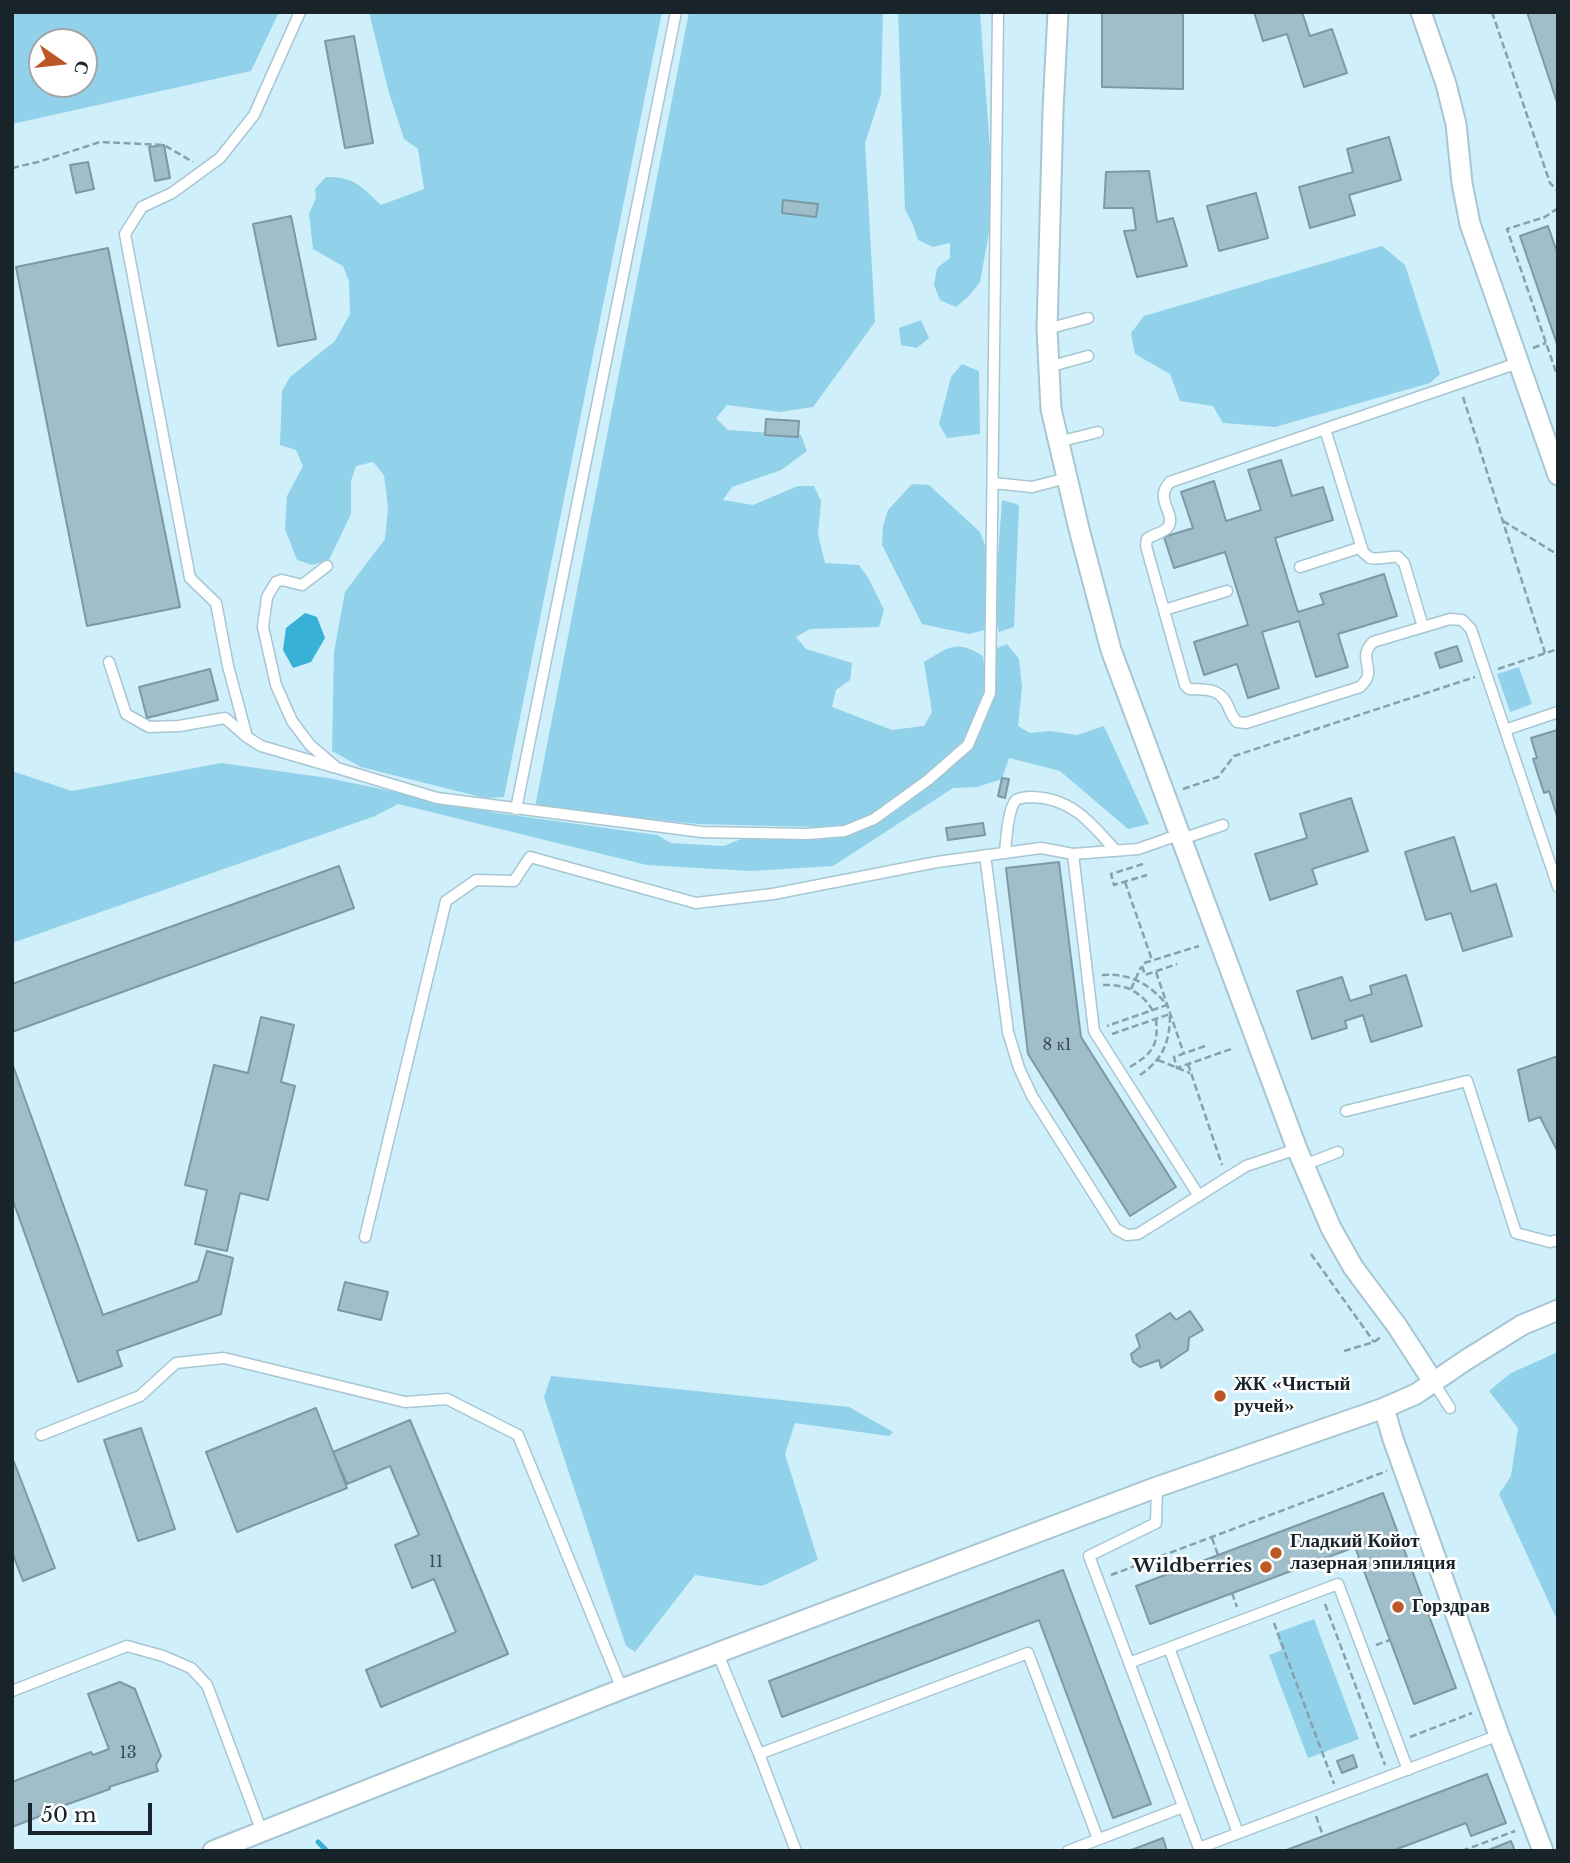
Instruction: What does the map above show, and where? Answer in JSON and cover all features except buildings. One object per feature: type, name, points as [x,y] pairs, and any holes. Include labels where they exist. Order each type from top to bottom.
[{"type":"street","points":[[1058,12],[1047,329],[1051,409],[1111,650],[1300,1157],[1331,1228],[1353,1267],[1397,1326],[1434,1383]]},
{"type":"street","points":[[1423,15],[1456,124],[1462,183],[1470,224],[1520,357],[1558,475]]},
{"type":"street","points":[[213,1851],[622,1689],[1157,1487],[1384,1408],[1416,1394],[1522,1325],[1558,1310]]},
{"type":"street","points":[[1384,1408],[1499,1735],[1543,1851]]},
{"type":"lane","points":[[247,737],[228,666],[216,603],[190,578],[125,234],[142,207],[172,193],[220,158],[254,115],[300,12]]},
{"type":"lane","points":[[516,809],[676,12]]},
{"type":"lane","points":[[109,662],[127,714],[149,727],[179,726],[225,718],[261,746],[437,798],[702,832],[820,833],[845,831],[874,819],[929,780],[968,745],[990,693],[998,12]]},
{"type":"lane","points":[[1047,329],[1088,318]]},
{"type":"lane","points":[[1048,367],[1088,356]]},
{"type":"lane","points":[[1520,357],[1458,384],[1170,482],[1164,488],[1163,496],[1170,519],[1169,526],[1147,539],[1146,546],[1185,685],[1189,689],[1210,689],[1219,694],[1227,703],[1230,715],[1237,722],[1246,723],[1360,687],[1368,680],[1369,670],[1365,658],[1367,649],[1373,642],[1450,619],[1462,620],[1471,629],[1558,887]]},
{"type":"lane","points":[[1325,429],[1363,552],[1370,558],[1379,560],[1390,556],[1398,557],[1404,564],[1423,627]]},
{"type":"lane","points":[[1058,442],[1098,432]]},
{"type":"lane","points":[[993,483],[1032,487],[1067,478]]},
{"type":"lane","points":[[1300,567],[1362,547]]},
{"type":"lane","points":[[327,566],[302,585],[282,580],[276,582],[267,597],[263,627],[276,685],[292,721],[310,745],[337,768]]},
{"type":"lane","points":[[1164,610],[1227,591]]},
{"type":"lane","points":[[1505,730],[1558,712]]},
{"type":"lane","points":[[1004,853],[1011,808],[1016,801],[1024,797],[1041,797],[1064,803],[1090,822],[1116,851]]},
{"type":"lane","points":[[365,1237],[446,901],[475,880],[514,881],[530,857],[696,903],[773,894],[937,862],[1041,848],[1073,854],[1138,849],[1223,825]]},
{"type":"lane","points":[[1073,854],[1097,1035],[1199,1196]]},
{"type":"lane","points":[[985,855],[1008,1032],[1019,1068],[1032,1096],[1116,1229],[1127,1235],[1138,1234],[1246,1166],[1338,1152]]},
{"type":"lane","points":[[1346,1111],[1467,1081],[1516,1233],[1550,1242],[1558,1240]]},
{"type":"lane","points":[[41,1435],[140,1396],[176,1363],[224,1358],[405,1402],[447,1399],[518,1435],[622,1689]]},
{"type":"lane","points":[[1434,1383],[1450,1408]]},
{"type":"lane","points":[[1157,1487],[1156,1523],[1089,1556],[1199,1849],[1499,1735]]},
{"type":"lane","points":[[1129,1663],[1338,1584],[1408,1770]]},
{"type":"lane","points":[[12,1691],[127,1646],[163,1656],[191,1668],[207,1685],[262,1832]]},
{"type":"lane","points":[[1169,1648],[1238,1833]]},
{"type":"lane","points":[[759,1754],[1028,1653],[1098,1839]]},
{"type":"lane","points":[[718,1654],[796,1851]]},
{"type":"lane","points":[[1068,1851],[1183,1807]]},
{"type":"path","points":[[1492,12],[1550,183],[1558,191]]},
{"type":"path","points":[[12,167],[38,162],[100,142],[164,145],[205,169]]},
{"type":"path","points":[[1558,208],[1545,216],[1507,229],[1558,378]]},
{"type":"path","points":[[1520,357],[1546,343]]},
{"type":"path","points":[[1458,384],[1545,653]]},
{"type":"path","points":[[1503,522],[1558,557]]},
{"type":"path","points":[[1183,789],[1218,777],[1234,756],[1558,649]]},
{"type":"path","points":[[1143,864],[1111,874],[1114,885],[1147,875]]},
{"type":"path","points":[[1125,882],[1152,960]]},
{"type":"path","points":[[1143,964],[1199,946]]},
{"type":"path","points":[[1131,989],[1149,951]]},
{"type":"path","points":[[1143,964],[1145,975],[1177,964]]},
{"type":"path","points":[[1156,972],[1184,1054]]},
{"type":"path","points":[[1089,983],[1104,975],[1135,979],[1159,995],[1167,1006]]},
{"type":"path","points":[[1089,983],[1118,985],[1131,989],[1153,1010]]},
{"type":"path","points":[[1097,1035],[1167,1006]]},
{"type":"path","points":[[1143,1014],[1146,1023]]},
{"type":"path","points":[[1097,1035],[1170,1014]]},
{"type":"path","points":[[1128,1083],[1158,1060],[1170,1031],[1170,1014]]},
{"type":"path","points":[[1121,1073],[1146,1058],[1154,1046],[1156,1019]]},
{"type":"path","points":[[1177,1068],[1174,1057],[1205,1046]]},
{"type":"path","points":[[1177,1068],[1234,1048]]},
{"type":"path","points":[[1158,1060],[1191,1073]]},
{"type":"path","points":[[1188,1064],[1227,1178]]},
{"type":"path","points":[[1311,1254],[1374,1342]]},
{"type":"path","points":[[1344,1351],[1374,1342],[1387,1333]]},
{"type":"path","points":[[1098,1580],[1403,1465]]},
{"type":"path","points":[[1211,1537],[1218,1555]]},
{"type":"path","points":[[1320,1591],[1390,1776]]},
{"type":"path","points":[[1269,1610],[1338,1796]]},
{"type":"path","points":[[1397,1741],[1489,1707]]},
{"type":"path","points":[[1312,1806],[1323,1836]]},
{"type":"path","points":[[1462,1851],[1533,1824]]},
{"type":"shaded area","points":[[12,12],[279,12],[251,71],[12,124]]},
{"type":"shaded area","points":[[369,12],[662,12],[504,797],[485,798],[361,767],[332,751],[334,652],[345,592],[385,539],[388,508],[384,475],[373,462],[356,466],[351,481],[351,514],[329,560],[312,565],[297,560],[285,529],[287,496],[303,466],[296,450],[280,445],[282,391],[290,377],[335,341],[350,314],[349,281],[343,266],[313,249],[309,214],[316,198],[315,189],[326,177],[344,179],[357,184],[381,205],[424,189],[418,149],[404,139],[389,93]]},
{"type":"shaded area","points":[[689,12],[883,12],[881,94],[865,143],[875,322],[813,407],[780,412],[727,405],[716,418],[728,430],[801,435],[807,451],[781,470],[732,487],[723,500],[753,505],[798,486],[814,486],[821,501],[818,534],[825,563],[859,565],[884,610],[879,627],[810,629],[796,637],[806,649],[852,663],[850,680],[836,690],[832,707],[892,730],[924,726],[932,712],[924,662],[940,652],[959,646],[983,656],[986,689],[967,737],[885,810],[852,828],[698,824],[535,807]]},
{"type":"shaded area","points":[[898,12],[980,12],[994,205],[980,282],[956,307],[940,300],[934,285],[937,268],[950,258],[950,243],[933,247],[918,240],[905,209]]},
{"type":"shaded area","points":[[1382,246],[1405,265],[1440,374],[1430,383],[1275,427],[1223,423],[1213,406],[1180,401],[1170,374],[1135,354],[1131,333],[1144,316]]},
{"type":"shaded area","points":[[921,320],[929,338],[917,348],[901,345],[899,328]]},
{"type":"shaded area","points":[[962,364],[979,371],[980,434],[947,438],[939,424],[951,377]]},
{"type":"shaded area","points":[[912,484],[929,485],[980,532],[986,548],[985,630],[969,634],[922,624],[882,545],[883,526],[888,510]]},
{"type":"shaded area","points":[[1002,500],[1019,505],[1014,627],[999,632],[994,614]]},
{"type":"shaded area","points":[[305,613],[317,617],[325,638],[311,662],[293,668],[283,650],[286,628]]},
{"type":"shaded area","points":[[1007,644],[1019,659],[1022,687],[1018,726],[1030,733],[1050,731],[1077,735],[1104,726],[1149,824],[1128,829],[1060,771],[1009,758],[1002,779],[977,787],[953,788],[833,866],[751,871],[647,865],[398,804],[375,816],[12,943],[12,771],[72,791],[221,763],[328,778],[497,813],[657,835],[671,843],[724,846],[741,839],[812,840],[845,837],[874,824],[924,790],[971,750],[994,693],[995,649]]},
{"type":"shaded area","points":[[1519,667],[1532,704],[1510,712],[1497,674]]},
{"type":"shaded area","points":[[1558,1352],[1558,1622],[1499,1494],[1511,1476],[1518,1428],[1489,1391],[1511,1373]]},
{"type":"shaded area","points":[[551,1376],[849,1407],[893,1432],[889,1436],[795,1423],[785,1454],[818,1560],[762,1586],[695,1575],[635,1652],[626,1646],[544,1397]]},
{"type":"shaded area","points":[[1314,1619],[1359,1739],[1308,1758],[1269,1655],[1282,1650],[1276,1633]]},
{"type":"waterway","points":[[318,1842],[327,1851]]},
{"type":"place","name":"ЖК «Чистый ручей»","points":[[1220,1396]]},
{"type":"place","name":"Гладкий Койот лазерная эпиляция","points":[[1276,1553]]},
{"type":"place","name":"Wildberries","points":[[1266,1567]]},
{"type":"place","name":"Горздрав","points":[[1398,1607]]}]
